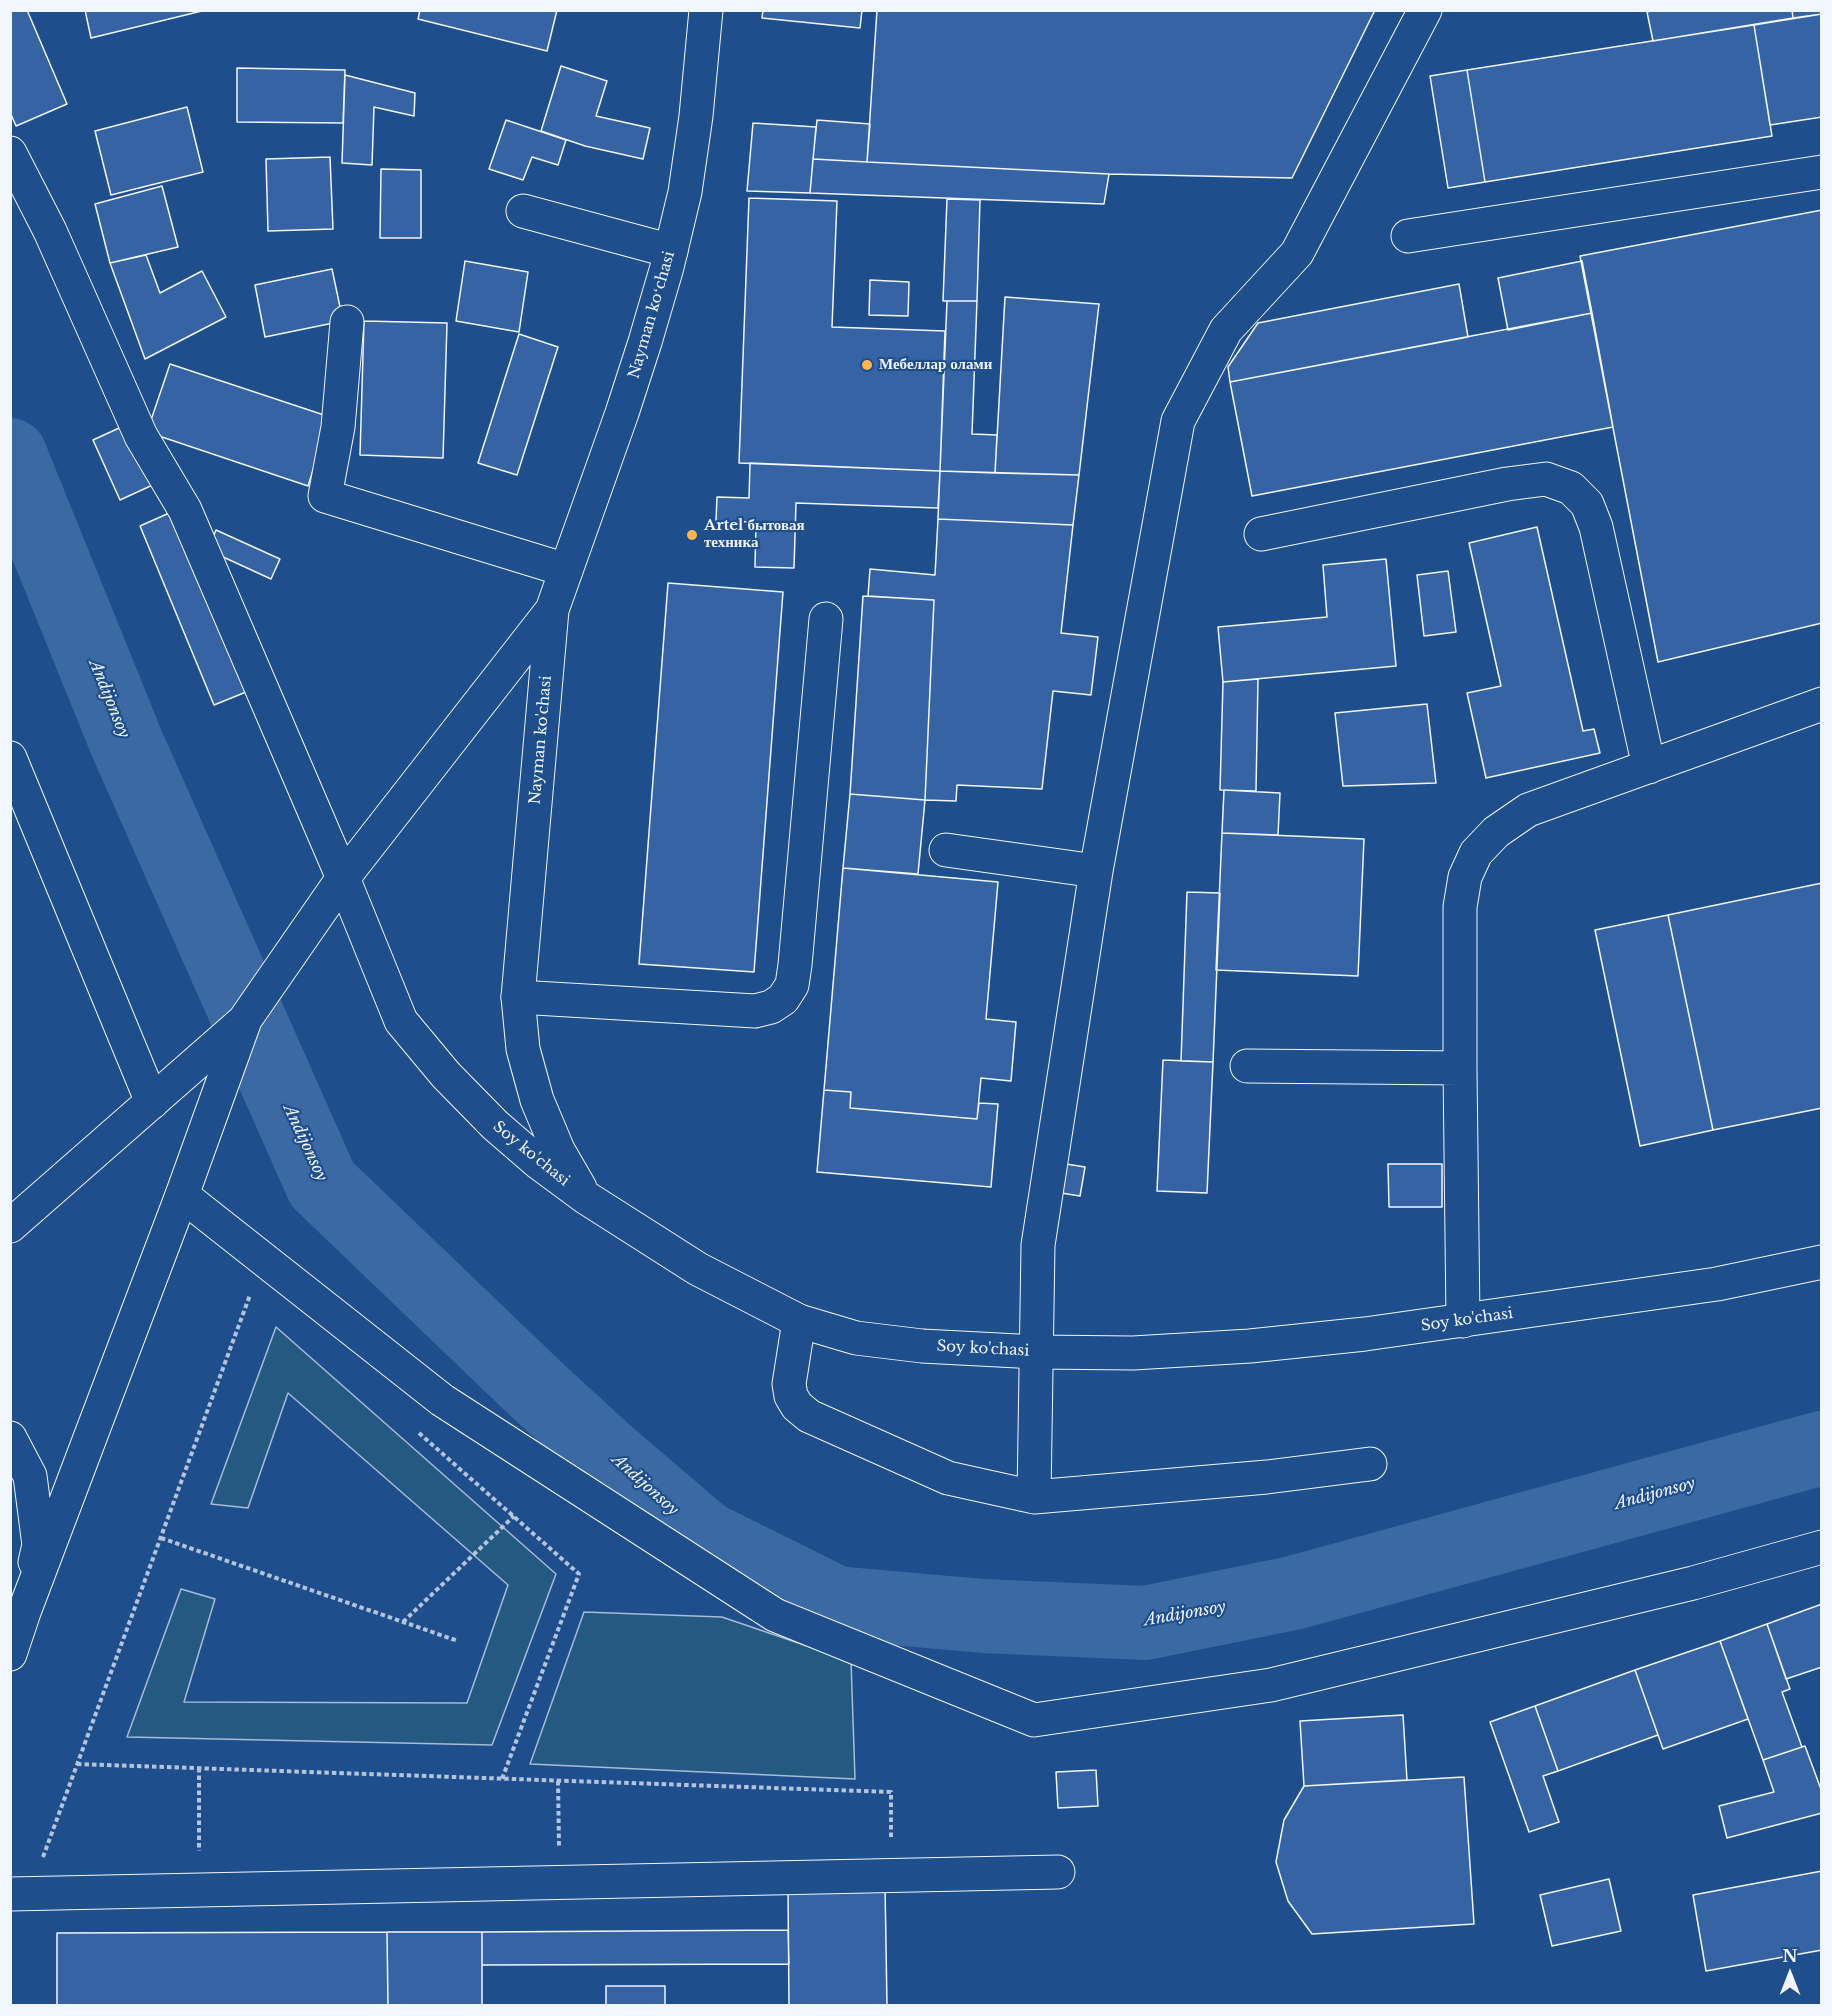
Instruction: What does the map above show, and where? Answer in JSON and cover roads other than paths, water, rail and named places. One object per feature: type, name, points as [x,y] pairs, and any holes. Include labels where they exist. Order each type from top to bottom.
[{"type":"main road","name":"Nayman koʻchasi","points":[[552,610],[645,342],[671,250],[685,192],[696,116],[706,10]]},
{"type":"main road","points":[[1034,1497],[1038,1245],[1096,871],[1178,421],[1226,330],[1296,253],[1425,10]]},
{"type":"main road","name":"Soy ko'chasi","points":[[10,153],[50,231],[141,436],[185,510],[343,878],[401,1021],[446,1075],[495,1125],[539,1163],[585,1197],[698,1269],[799,1321],[856,1338],[922,1346],[1037,1352],[1133,1353],[1250,1346],[1365,1334],[1717,1284],[1821,1262]]},
{"type":"main road","points":[[1408,236],[1821,172]]},
{"type":"main road","points":[[523,211],[671,250]]},
{"type":"main road","points":[[347,322],[338,427],[325,496],[566,570]]},
{"type":"main road","points":[[1261,534],[1507,484],[1546,479],[1572,488],[1587,504],[1596,527],[1650,767]]},
{"type":"main road","points":[[10,1226],[244,1021],[343,878],[552,610]]},
{"type":"main road","name":"Nayman ko'chasi","points":[[552,610],[518,997],[523,1049],[537,1100],[558,1150],[585,1197]]},
{"type":"main road","points":[[518,997],[755,1011],[771,1007],[783,999],[792,985],[795,965],[826,618]]},
{"type":"main road","points":[[1463,1321],[1460,908],[1465,877],[1476,854],[1496,832],[1528,810],[1821,704]]},
{"type":"main road","points":[[11,760],[152,1102]]},
{"type":"main road","points":[[946,850],[1096,871]]},
{"type":"main road","points":[[17,1623],[182,1195],[244,1021]]},
{"type":"main road","points":[[1247,1066],[1460,1068]]},
{"type":"main road","points":[[182,1195],[442,1400],[775,1615],[1034,1720],[1271,1685],[1693,1583],[1821,1547]]},
{"type":"main road","points":[[799,1321],[789,1384],[791,1396],[797,1406],[809,1416],[948,1478],[1034,1497],[1267,1477],[1370,1464]]},
{"type":"main road","points":[[10,1438],[30,1476],[39,1545],[10,1654]]},
{"type":"main road","points":[[20,1894],[1058,1872]]},
{"type":"waterway","name":"Andijonsoy","points":[[10,455],[127,744],[322,1184],[537,1390],[609,1456],[705,1538],[836,1603],[983,1616],[1145,1623],[1293,1593],[1822,1448]]},
{"type":"place","name":"Мебеллар олами","points":[[867,365]]},
{"type":"place","name":"Artel бытовая техника","points":[[692,535]]}]
